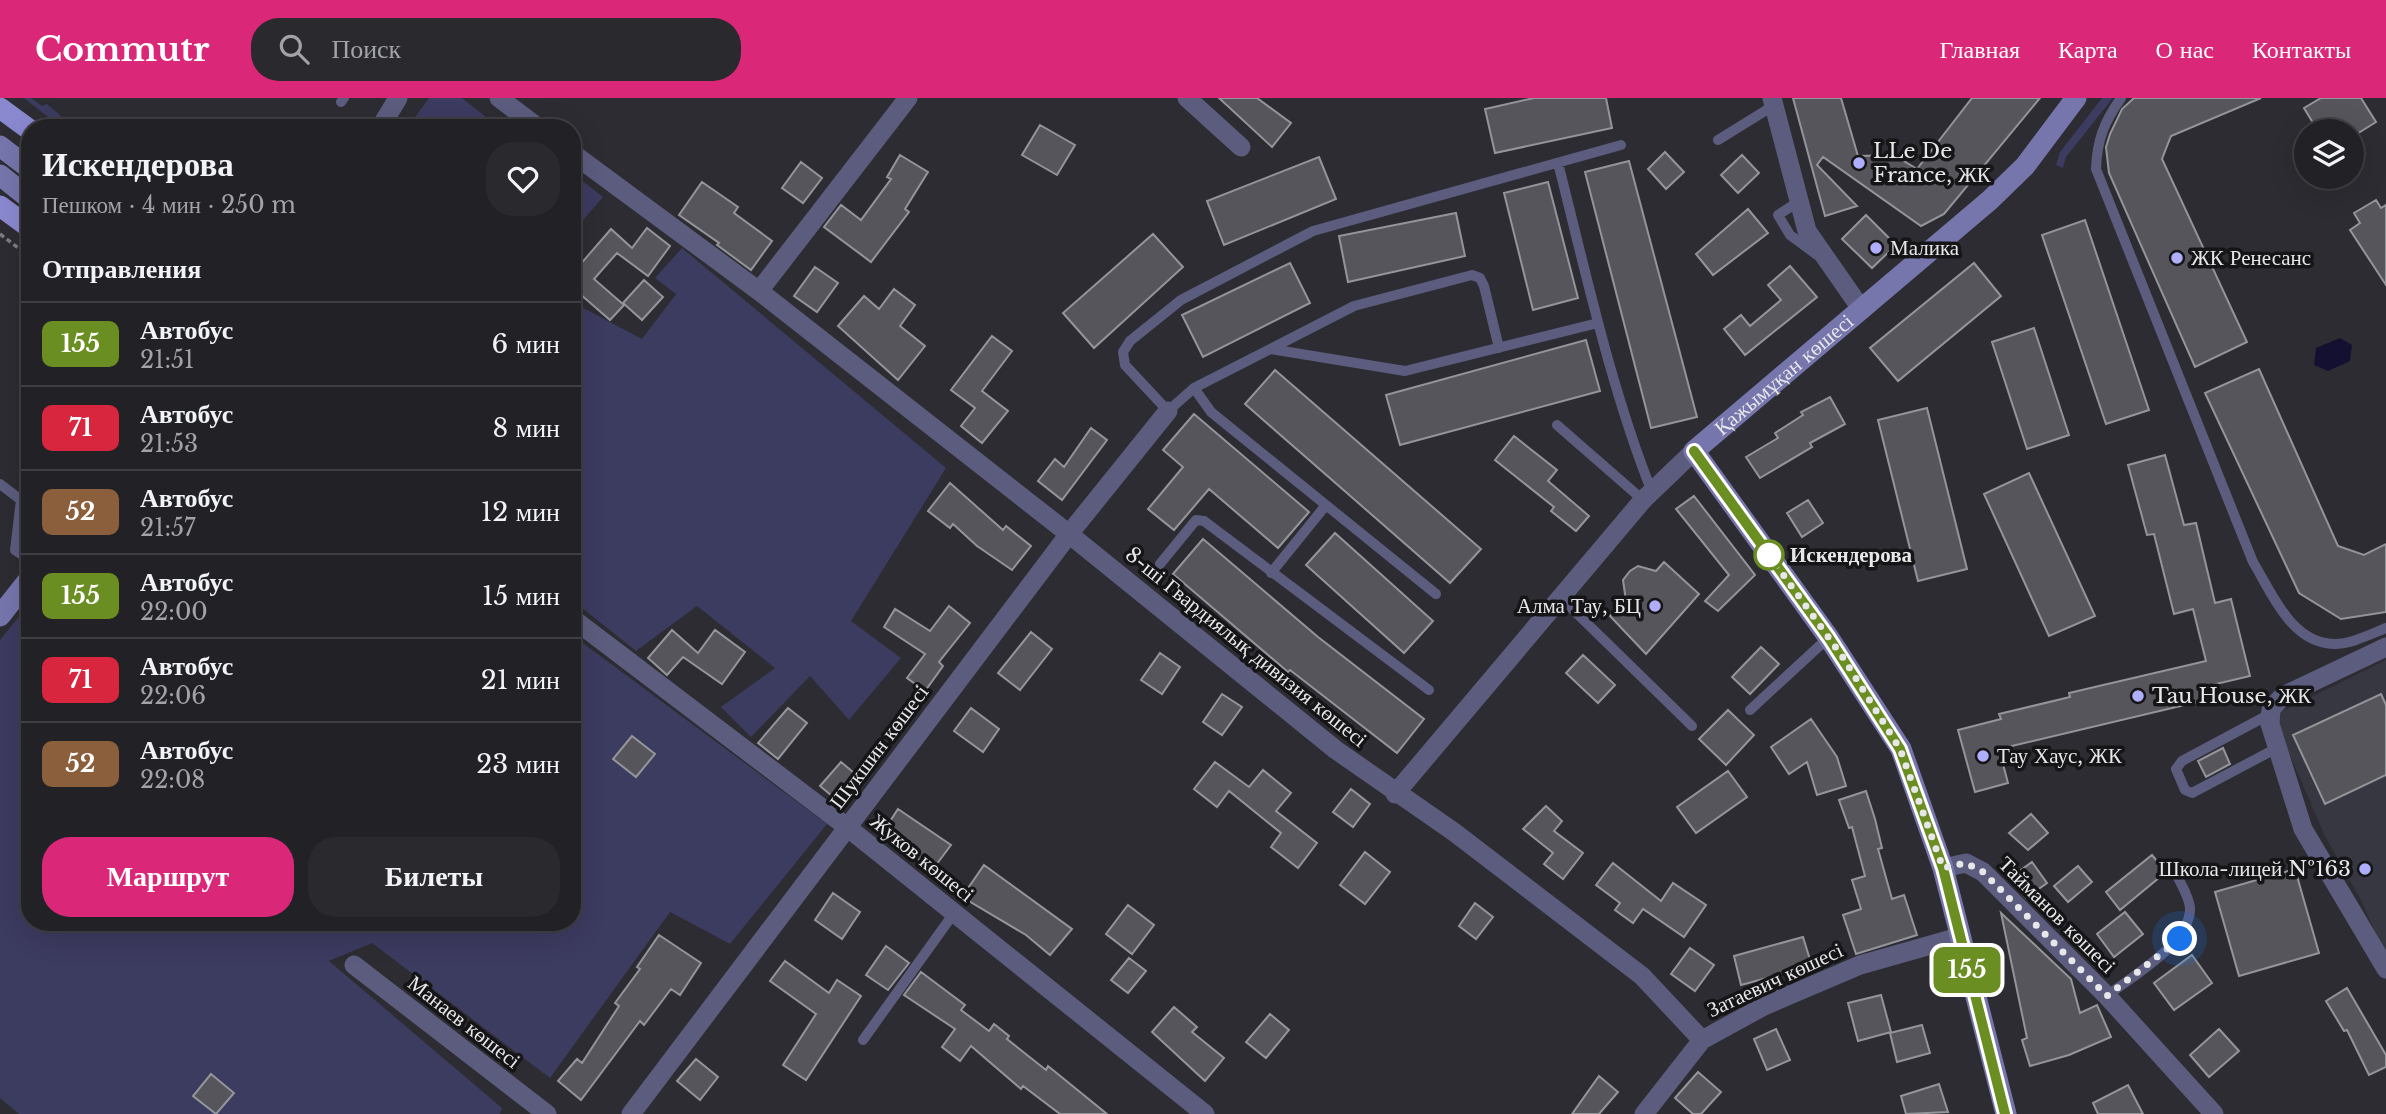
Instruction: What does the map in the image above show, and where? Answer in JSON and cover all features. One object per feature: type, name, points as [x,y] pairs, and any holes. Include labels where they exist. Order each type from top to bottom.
[{"type":"main road","points":[[0,108],[21,123]]},
{"type":"main road","points":[[0,206],[21,221]]},
{"type":"street","points":[[385,119],[398,98]]},
{"type":"street","points":[[499,98],[526,119]]},
{"type":"street","points":[[759,291],[908,98]]},
{"type":"street","points":[[1186,98],[1241,147]]},
{"type":"street","name":"Қажымұқан көшесі","points":[[1395,794],[1648,496],[1694,451],[1863,310],[2025,166],[2076,98]]},
{"type":"street","points":[[1772,102],[1807,231],[1863,310]]},
{"type":"street","points":[[0,146],[21,162]]},
{"type":"street","name":"8-ші Гвардиялық дивизия көшесі","points":[[581,160],[759,291],[1069,534],[1336,750],[1395,794],[1454,832],[1642,976],[1702,1040]]},
{"type":"street","points":[[0,175],[21,192]]},
{"type":"street","name":"Шукшин көшесі","points":[[631,1114],[1069,534],[1168,411]]},
{"type":"street","points":[[1694,451],[1829,638],[1900,749],[1943,868],[2006,1114]]},
{"type":"street","points":[[0,616],[21,589]]},
{"type":"street","name":"Жуков көшесі","points":[[581,625],[847,827],[1205,1114]]},
{"type":"street","points":[[2386,647],[2283,696],[2271,714],[2270,724],[2303,829],[2386,969]]},
{"type":"street","name":"Тайманов көшесі","points":[[1943,868],[1966,863],[1983,872],[2107,996],[2214,1114]]},
{"type":"street","name":"Затаевич көшесі","points":[[1644,1114],[1702,1040],[1764,1006],[1860,965],[1959,937]]},
{"type":"street","name":"Манаев көшесі","points":[[354,965],[547,1114]]},
{"type":"lane","points":[[2121,98],[2105,121],[2097,141],[2096,169],[2253,562],[2287,619],[2304,634],[2333,644],[2386,628]]},
{"type":"lane","points":[[1718,140],[1772,102]]},
{"type":"lane","points":[[1499,348],[1484,286],[1480,278],[1472,275],[1354,306],[1194,388],[1168,411],[1125,365],[1123,352],[1130,341],[1181,300],[1313,231],[1621,145]]},
{"type":"lane","points":[[1558,163],[1598,323],[1648,496]]},
{"type":"lane","points":[[1269,349],[1405,371],[1598,323]]},
{"type":"lane","points":[[1194,388],[1211,412],[1436,594]]},
{"type":"lane","points":[[1557,425],[1648,496]]},
{"type":"lane","points":[[0,484],[21,500],[15,550],[21,554]]},
{"type":"lane","points":[[1272,573],[1326,505]]},
{"type":"lane","points":[[1160,564],[1196,520],[1205,522],[1429,690]]},
{"type":"lane","points":[[1561,598],[1692,726]]},
{"type":"lane","points":[[1750,710],[1829,638]]},
{"type":"lane","points":[[2271,714],[2182,761],[2176,769],[2185,790],[2192,793],[2277,748]]},
{"type":"lane","points":[[2107,996],[2180,939],[2188,923],[2190,906],[2173,868]]},
{"type":"lane","points":[[863,1040],[954,913]]},
{"type":"path","points":[[0,234],[21,250]]},
{"type":"shaded area","points":[[24,98],[31,98],[42,106],[47,104],[64,119],[51,119]]},
{"type":"shaded area","points":[[429,98],[462,98],[489,119],[414,119]]},
{"type":"shaded area","points":[[2102,98],[2113,98],[2066,157],[2063,168],[2056,165],[2060,152]]},
{"type":"shaded area","points":[[581,180],[603,197],[581,223]]},
{"type":"shaded area","points":[[682,248],[946,468],[851,621],[901,658],[849,720],[810,676],[751,737],[721,707],[775,668],[697,606],[636,651],[581,607],[581,307],[642,339],[676,294],[655,278]]},
{"type":"shaded area","points":[[2340,338],[2352,345],[2350,361],[2328,371],[2314,365],[2316,348]]},
{"type":"shaded area","points":[[21,614],[21,931],[581,931],[581,642],[827,824],[730,944],[670,912],[550,1078],[372,943],[329,961],[502,1108],[500,1114],[19,1114],[0,1098],[0,640]]},
{"type":"shaded area","points":[[2386,660],[2386,957],[2362,902],[2325,836],[2278,728],[2277,714]]},
{"type":"building","points":[[1219,98],[1257,98],[1291,123],[1272,147]]},
{"type":"building","points":[[1534,98],[1606,98],[1612,128],[1495,153],[1485,109]]},
{"type":"building","name":"LLe De France, ЖК","points":[[1793,98],[1841,98],[1858,156],[1894,155],[1917,169],[1972,98],[2040,98],[1944,214],[1921,226],[1823,157],[1817,165],[1857,206],[1825,216]]},
{"type":"building","name":"ЖК Ренесанс","points":[[2134,98],[2261,98],[2171,136],[2162,159],[2247,342],[2195,367],[2109,173],[2106,147],[2110,134],[2122,109]]},
{"type":"building","points":[[2321,98],[2361,98],[2376,122],[2364,130],[2364,119],[2311,119],[2304,108]]},
{"type":"building","points":[[1040,125],[1075,145],[1057,175],[1022,155]]},
{"type":"building","points":[[1665,152],[1684,172],[1666,189],[1648,169]]},
{"type":"building","points":[[900,155],[928,172],[905,209],[909,212],[871,262],[824,227],[841,205],[861,220],[891,179],[887,177]]},
{"type":"building","points":[[1742,155],[1759,173],[1738,193],[1721,175]]},
{"type":"building","points":[[1319,157],[1336,199],[1224,245],[1207,201]]},
{"type":"building","points":[[1629,161],[1697,417],[1651,428],[1585,172]]},
{"type":"building","points":[[801,162],[822,178],[803,203],[782,188]]},
{"type":"building","points":[[702,182],[738,207],[734,213],[772,241],[751,270],[679,215]]},
{"type":"building","points":[[1548,182],[1578,298],[1533,310],[1504,193]]},
{"type":"building","points":[[2376,200],[2381,208],[2386,205],[2386,285],[2350,230],[2360,223],[2354,213]]},
{"type":"building","points":[[1748,209],[1768,233],[1713,275],[1696,254]]},
{"type":"building","points":[[1456,213],[1465,256],[1348,282],[1339,236]]},
{"type":"building","points":[[1866,215],[1896,245],[1872,268],[1842,239]]},
{"type":"building","points":[[2085,220],[2149,410],[2106,424],[2042,235]]},
{"type":"building","points":[[647,228],[670,246],[648,276],[617,253],[594,279],[624,305],[610,320],[581,295],[581,264],[611,229],[632,248]]},
{"type":"building","points":[[1153,234],[1183,267],[1094,348],[1063,313]]},
{"type":"building","points":[[1290,263],[1310,303],[1203,357],[1182,315]]},
{"type":"building","points":[[1974,263],[2001,296],[1898,381],[1870,348]]},
{"type":"building","points":[[1790,266],[1817,297],[1745,355],[1724,329],[1741,315],[1750,326],[1781,300],[1768,285]]},
{"type":"building","points":[[815,267],[838,283],[817,312],[794,296]]},
{"type":"building","points":[[644,280],[663,297],[642,320],[623,303]]},
{"type":"building","points":[[894,289],[915,305],[900,326],[925,346],[898,380],[838,326],[864,296],[879,309]]},
{"type":"building","points":[[2034,328],[2069,435],[2027,449],[1992,342]]},
{"type":"building","points":[[992,336],[1012,351],[982,391],[1008,411],[982,443],[961,426],[975,408],[951,390]]},
{"type":"building","points":[[1586,340],[1600,391],[1400,445],[1386,395]]},
{"type":"building","points":[[2259,369],[2338,546],[2364,555],[2386,544],[2386,612],[2341,619],[2299,593],[2205,393]]},
{"type":"building","points":[[1275,370],[1481,549],[1450,583],[1245,404]]},
{"type":"building","points":[[1830,397],[1845,424],[1810,443],[1812,447],[1760,478],[1746,457],[1778,438],[1775,433],[1803,415],[1801,412]]},
{"type":"building","points":[[1927,408],[1967,569],[1918,581],[1878,420]]},
{"type":"building","points":[[1194,414],[1309,512],[1278,548],[1209,489],[1174,530],[1148,509],[1183,467],[1163,450]]},
{"type":"building","points":[[1091,428],[1107,440],[1062,500],[1038,481],[1055,459],[1064,467]]},
{"type":"building","points":[[1514,436],[1557,470],[1548,481],[1589,516],[1576,531],[1551,511],[1554,507],[1495,460]]},
{"type":"building","points":[[2165,455],[2184,525],[2196,523],[2215,603],[2231,599],[2250,676],[2203,687],[2206,700],[1999,749],[2008,783],[1975,792],[1958,730],[2001,719],[1999,714],[2070,697],[2069,693],[2206,661],[2193,609],[2174,614],[2154,534],[2147,535],[2128,465]]},
{"type":"building","points":[[2029,473],[2095,616],[2049,636],[1984,494]]},
{"type":"building","points":[[950,483],[1003,530],[1006,526],[1031,546],[1012,570],[977,546],[953,524],[950,528],[928,511]]},
{"type":"building","points":[[1694,496],[1755,575],[1718,611],[1705,601],[1729,575],[1676,509]]},
{"type":"building","points":[[1808,500],[1823,523],[1802,537],[1787,513]]},
{"type":"building","points":[[1335,533],[1433,621],[1404,653],[1306,565]]},
{"type":"building","points":[[1203,539],[1318,637],[1424,719],[1397,753],[1290,670],[1288,672],[1173,574]]},
{"type":"building","name":"Алма Тау, БЦ","points":[[1664,562],[1699,594],[1646,654],[1610,616],[1626,601],[1623,580],[1630,571],[1638,566],[1656,571]]},
{"type":"building","points":[[949,606],[970,623],[939,662],[943,666],[925,691],[907,678],[925,654],[884,627],[895,609],[930,631]]},
{"type":"building","points":[[672,630],[698,653],[715,630],[745,652],[722,684],[683,657],[667,675],[648,658]]},
{"type":"building","points":[[1031,632],[1052,649],[1020,690],[998,673]]},
{"type":"building","points":[[1761,647],[1779,664],[1750,694],[1732,677]]},
{"type":"building","points":[[1160,653],[1180,667],[1162,694],[1141,680]]},
{"type":"building","points":[[1583,655],[1615,685],[1598,703],[1566,673]]},
{"type":"building","points":[[1222,694],[1242,707],[1222,735],[1203,722]]},
{"type":"building","points":[[2381,694],[2386,705],[2386,775],[2325,804],[2293,735]]},
{"type":"building","points":[[788,708],[807,723],[778,759],[758,743]]},
{"type":"building","points":[[971,708],[999,729],[983,752],[954,731]]},
{"type":"building","points":[[1728,710],[1754,735],[1726,765],[1699,739]]},
{"type":"building","points":[[1811,719],[1837,757],[1846,786],[1817,795],[1807,762],[1789,774],[1771,747]]},
{"type":"building","points":[[632,736],[655,754],[636,777],[613,759]]},
{"type":"building","points":[[2223,748],[2230,764],[2206,777],[2198,761]]},
{"type":"building","points":[[841,762],[859,777],[838,801],[820,786]]},
{"type":"building","points":[[1215,762],[1249,787],[1263,770],[1291,793],[1276,811],[1317,843],[1298,868],[1271,847],[1281,833],[1229,791],[1217,807],[1194,789]]},
{"type":"building","points":[[1728,771],[1747,797],[1696,833],[1677,807]]},
{"type":"building","points":[[1351,789],[1370,804],[1353,827],[1333,812]]},
{"type":"building","points":[[1866,791],[1882,848],[1878,849],[1892,899],[1904,895],[1917,935],[1856,954],[1843,915],[1861,909],[1852,880],[1865,876],[1852,827],[1849,828],[1839,800]]},
{"type":"building","points":[[1546,806],[1562,821],[1554,831],[1583,853],[1563,879],[1544,864],[1553,853],[1523,829]]},
{"type":"building","points":[[898,809],[951,845],[933,869],[881,835]]},
{"type":"building","points":[[2031,814],[2048,833],[2028,850],[2009,833]]},
{"type":"building","points":[[1365,852],[1390,872],[1365,904],[1340,885]]},
{"type":"building","points":[[2152,855],[2166,872],[2120,910],[2106,892]]},
{"type":"building","points":[[2032,862],[2047,883],[2026,898],[2010,878]]},
{"type":"building","points":[[1613,863],[1661,901],[1673,883],[1706,905],[1684,937],[1643,909],[1633,923],[1615,910],[1620,903],[1596,885]]},
{"type":"building","points":[[984,865],[1072,929],[1050,955],[1026,935],[962,897]]},
{"type":"building","points":[[2078,866],[2092,882],[2068,902],[2054,886]]},
{"type":"building","points":[[2295,869],[2319,953],[2239,976],[2215,892]]},
{"type":"building","points":[[833,893],[860,912],[842,939],[815,920]]},
{"type":"building","points":[[1475,903],[1493,917],[1476,939],[1459,926]]},
{"type":"building","points":[[1128,905],[1154,925],[1132,954],[1106,934]]},
{"type":"building","points":[[2125,912],[2143,934],[2114,957],[2097,934]]},
{"type":"building","points":[[2001,913],[2071,979],[2080,1013],[2097,1005],[2111,1037],[2069,1055],[2030,1066],[2022,1040],[2027,1038]]},
{"type":"building","points":[[659,935],[701,963],[680,995],[671,989],[644,1025],[640,1021],[581,1100],[558,1081],[577,1059],[582,1063],[619,1006],[615,1003],[640,969],[637,967]]},
{"type":"building","points":[[1803,937],[1812,966],[1741,985],[1734,956]]},
{"type":"building","points":[[886,946],[909,963],[888,990],[866,975]]},
{"type":"building","points":[[1690,948],[1714,965],[1695,991],[1671,974]]},
{"type":"building","points":[[2192,955],[2212,983],[2174,1010],[2154,983]]},
{"type":"building","points":[[1129,958],[1146,971],[1128,993],[1111,980]]},
{"type":"building","points":[[785,961],[829,993],[837,980],[861,996],[806,1080],[783,1065],[816,1014],[770,981]]},
{"type":"building","points":[[921,972],[965,1005],[961,1010],[989,1031],[994,1024],[1009,1036],[1007,1039],[1046,1070],[1048,1066],[1107,1114],[1060,1114],[1023,1086],[1021,1089],[971,1046],[960,1061],[942,1047],[955,1029],[904,995]]},
{"type":"building","points":[[2347,988],[2386,1055],[2386,1067],[2369,1075],[2347,1030],[2344,1031],[2326,1001]]},
{"type":"building","points":[[1881,995],[1891,1032],[1858,1041],[1848,1003]]},
{"type":"building","points":[[1174,1007],[1197,1027],[1192,1032],[1224,1058],[1205,1081],[1152,1032]]},
{"type":"building","points":[[1270,1014],[1289,1030],[1266,1058],[1246,1042]]},
{"type":"building","points":[[1922,1025],[1930,1053],[1897,1062],[1890,1033]]},
{"type":"building","points":[[1776,1029],[1790,1060],[1767,1070],[1754,1039]]},
{"type":"building","points":[[2219,1029],[2239,1051],[2209,1077],[2190,1055]]},
{"type":"building","points":[[696,1059],[718,1077],[700,1100],[677,1081]]},
{"type":"building","points":[[1698,1072],[1721,1092],[1701,1114],[1693,1114],[1675,1098]]},
{"type":"building","points":[[211,1074],[234,1093],[216,1114],[193,1096]]},
{"type":"building","points":[[1599,1076],[1618,1092],[1599,1114],[1572,1114]]},
{"type":"building","points":[[1939,1084],[1948,1112],[1906,1114],[1901,1096]]},
{"type":"building","points":[[2128,1085],[2143,1114],[2098,1114],[2093,1103]]},
{"type":"bus line","name":"155","points":[[1694,451],[1829,638],[1879,712],[1900,749],[1943,868],[2005,1114]]},
{"type":"place","name":"LLe De France, ЖК","points":[[1859,163]]},
{"type":"place","name":"Малика","points":[[1876,248]]},
{"type":"place","name":"ЖК Ренесанс","points":[[2177,258]]},
{"type":"place","name":"Искендерова","points":[[1769,555]]},
{"type":"place","name":"Алма Тау, БЦ","points":[[1655,606]]},
{"type":"place","name":"Tau House, ЖК","points":[[2138,696]]},
{"type":"place","name":"Тау Хаус, ЖК","points":[[1983,756]]},
{"type":"place","name":"Школа-лицей №163","points":[[2365,869]]},
{"type":"route","points":[[1769,555],[1842,656],[1900,749],[1943,868],[1966,863],[1983,872],[2107,996],[2180,939]]}]
